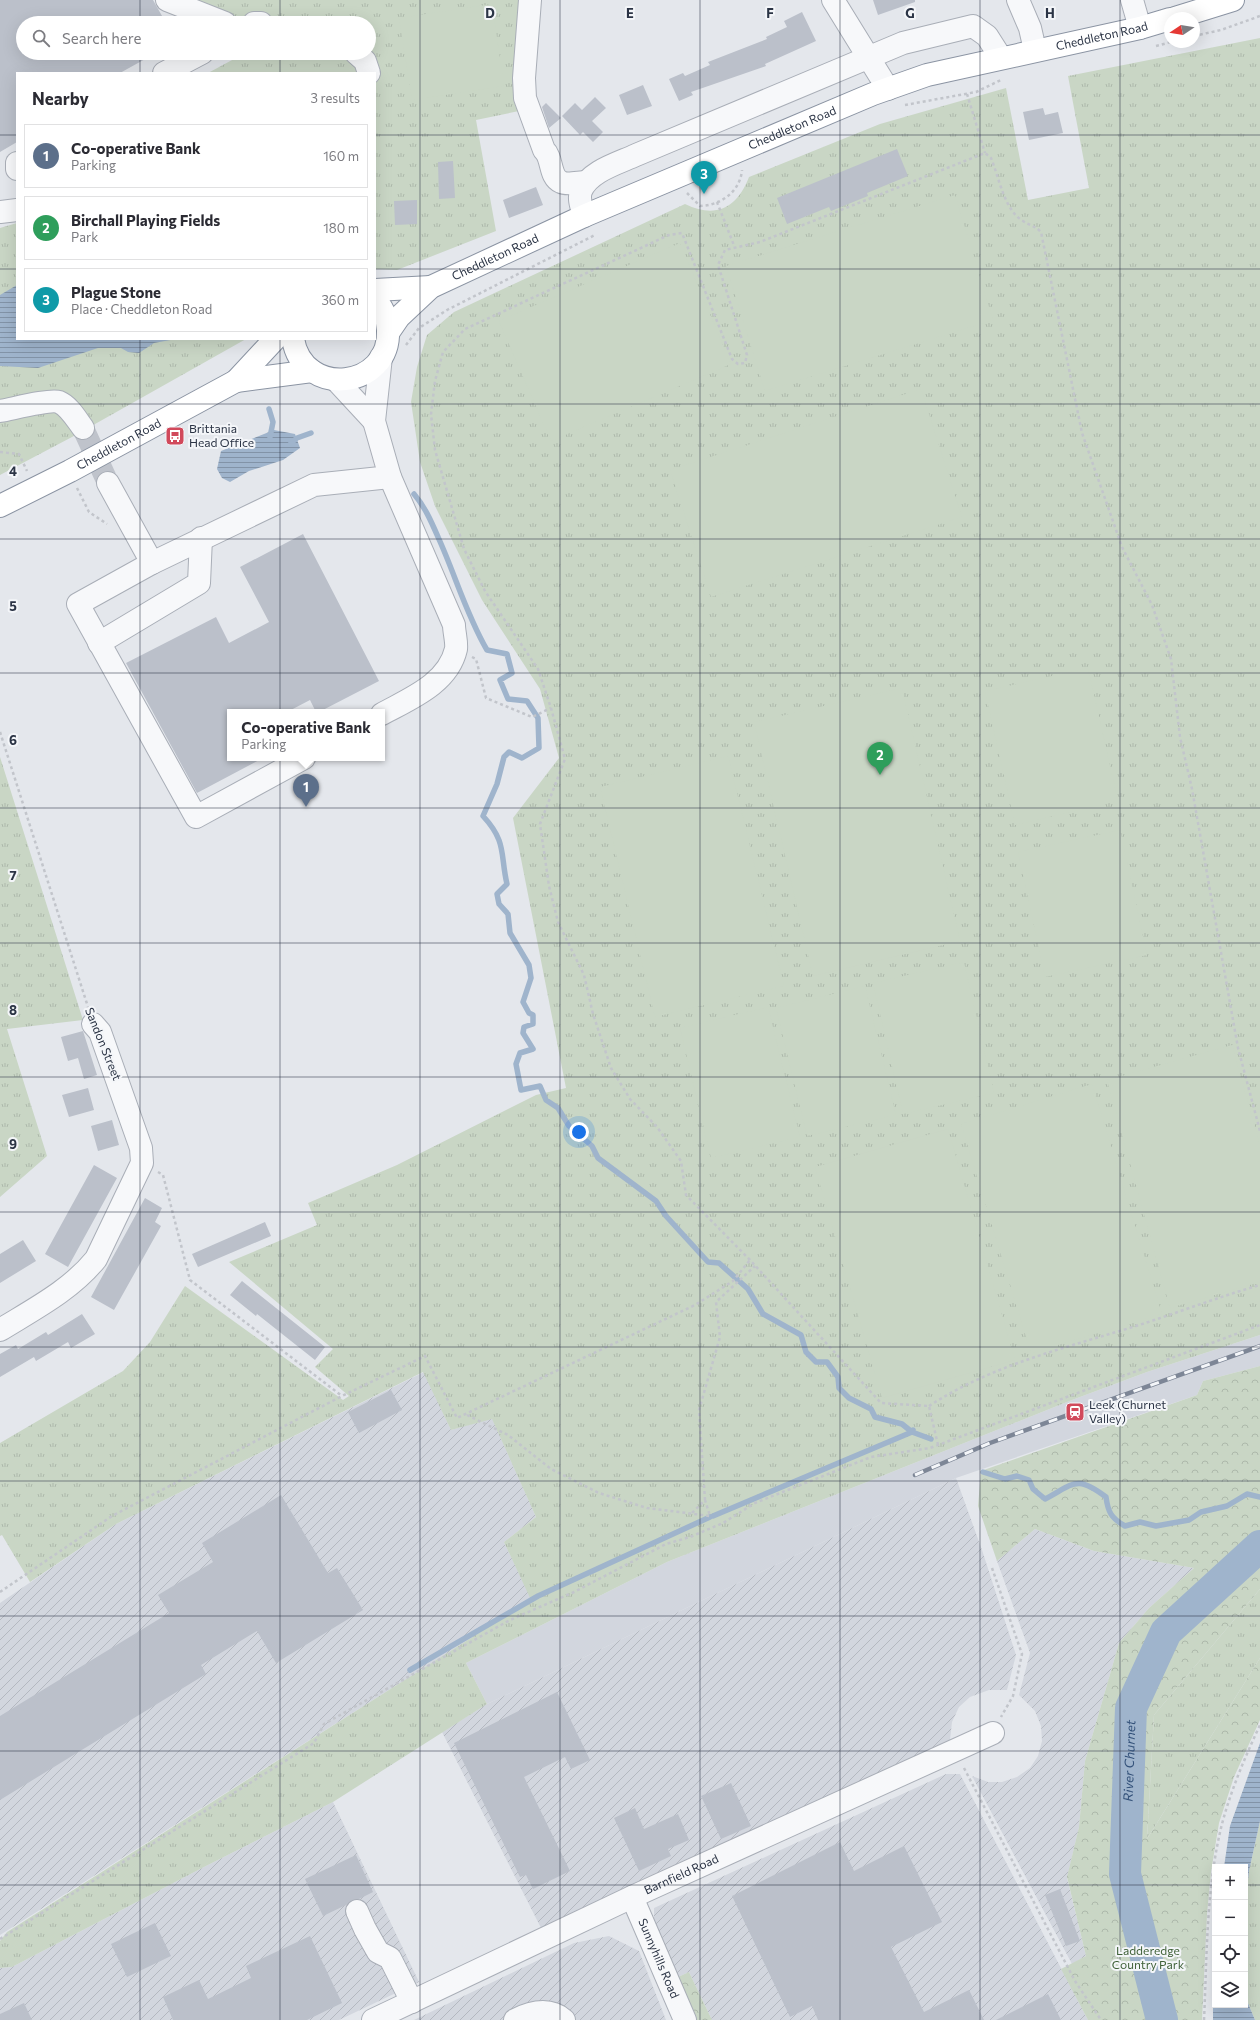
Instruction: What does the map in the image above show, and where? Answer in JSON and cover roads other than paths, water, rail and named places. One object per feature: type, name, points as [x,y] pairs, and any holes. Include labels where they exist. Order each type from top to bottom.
[{"type":"highway","points":[[1194,12],[1234,0]]},
{"type":"highway","name":"Cheddleton Road","points":[[388,334],[399,317],[431,287],[584,216],[888,89],[926,75],[1004,68],[1035,50],[1145,38],[1164,24]]},
{"type":"highway","name":"Cheddleton Road","points":[[376,290],[431,287]]},
{"type":"highway","name":"Cheddleton Road","points":[[236,381],[312,372],[336,380],[349,379],[365,373],[381,357],[386,347],[388,334],[387,324],[382,308],[376,301]]},
{"type":"highway","name":"Cheddleton Road","points":[[0,506],[37,488],[236,381],[274,340]]},
{"type":"highway","points":[[293,340],[294,348],[312,372]]},
{"type":"street","points":[[166,0],[207,16]]},
{"type":"street","points":[[530,0],[524,78],[525,98],[544,150],[548,154],[555,178],[561,182],[586,182]]},
{"type":"street","points":[[833,0],[888,89]]},
{"type":"street","points":[[1018,0],[1030,28],[1035,50]]},
{"type":"street","points":[[1132,0],[1145,38]]},
{"type":"street","points":[[584,216],[580,202],[581,192],[586,182],[595,175],[636,155],[903,43],[973,26],[987,36],[1004,68]]},
{"type":"street","points":[[166,72],[189,60]]},
{"type":"street","points":[[364,60],[369,72]]},
{"type":"street","points":[[0,212],[16,210]]},
{"type":"street","points":[[381,357],[374,421],[390,477],[454,625],[456,649],[445,671],[424,692],[385,712]]},
{"type":"street","points":[[336,380],[374,421]]},
{"type":"street","points":[[0,411],[59,402],[83,428]]},
{"type":"street","points":[[299,761],[196,817],[78,604],[201,538],[314,485],[390,477]]},
{"type":"street","points":[[108,483],[152,563]]},
{"type":"street","points":[[99,643],[199,583],[201,538]]},
{"type":"street","name":"Sandon Street","points":[[0,1330],[54,1297],[85,1272],[96,1259],[142,1163],[141,1148],[103,1040],[100,1032],[93,1024]]},
{"type":"street","name":"Barnfield Road","points":[[373,2020],[632,1897],[992,1733]]},
{"type":"street","name":"Sunnyhills Road","points":[[632,1897],[685,2020]]},
{"type":"street","points":[[357,1911],[365,1930],[378,1952],[390,1958],[412,2002]]},
{"type":"street","points":[[515,2020],[529,2013],[544,2012],[560,2016],[564,2020]]},
{"type":"water","points":[[16,286],[16,340],[170,340],[154,343],[139,353],[128,352],[121,348],[98,348],[38,368],[0,366],[0,295]]},
{"type":"water","points":[[274,430],[295,434],[300,448],[283,460],[249,471],[230,482],[222,478],[217,469],[221,451]]},
{"type":"water","points":[[1260,1743],[1260,1821],[1248,1880],[1248,1864],[1224,1864],[1230,1826]]},
{"type":"water","points":[[1248,2003],[1255,2020],[1213,2020],[1213,2008],[1248,2008]]},
{"type":"waterway","points":[[269,409],[273,422],[270,437]]},
{"type":"waterway","points":[[291,443],[297,438],[311,433]]},
{"type":"waterway","points":[[414,494],[425,509],[433,525],[473,622],[487,650],[507,654],[512,673],[500,680],[508,699],[527,701],[538,718],[539,748],[522,758],[509,752],[504,757],[497,784],[483,816],[496,833],[501,848],[507,884],[497,894],[499,904],[508,914],[510,933],[529,965],[531,978],[523,1002],[529,1013],[533,1015],[533,1024],[524,1027],[523,1033],[533,1049],[520,1053],[516,1064],[521,1090],[540,1086],[546,1100],[558,1108],[569,1126],[592,1146],[598,1158],[656,1201],[666,1216],[708,1262],[719,1263],[748,1289],[763,1314],[801,1335],[806,1352],[816,1362],[827,1362],[838,1377],[839,1388],[849,1398],[871,1409],[875,1417],[902,1424],[912,1432],[931,1439]]},
{"type":"waterway","points":[[713,1516],[912,1432],[913,1430]]},
{"type":"waterway","points":[[983,1472],[1005,1479],[1017,1476],[1029,1480],[1033,1489],[1045,1499],[1075,1484],[1088,1486],[1106,1497],[1111,1514],[1116,1520],[1125,1526],[1140,1522],[1156,1526],[1189,1520],[1201,1512],[1227,1506],[1247,1494],[1260,1497]]},
{"type":"waterway","points":[[410,1670],[538,1596],[710,1517]]},
{"type":"waterway","name":"River Churnet","points":[[1162,2020],[1125,1874],[1131,1708],[1166,1632],[1260,1546]]},
{"type":"tunnel","points":[[83,428],[108,483]]},
{"type":"railway","points":[[915,1475],[990,1443],[1260,1346]]},
{"type":"place","name":"Plague Stone","points":[[704,194]]},
{"type":"place","name":"Brittania Head Office","points":[[175,436]]},
{"type":"place","name":"Birchall Playing Fields","points":[[880,775]]},
{"type":"place","name":"Co-operative Bank","points":[[306,807]]},
{"type":"place","name":"Leek (Churnet Valley)","points":[[1075,1412]]},
{"type":"park label","name":"Ladderedge Country Park","points":[[1148,1958]]}]
